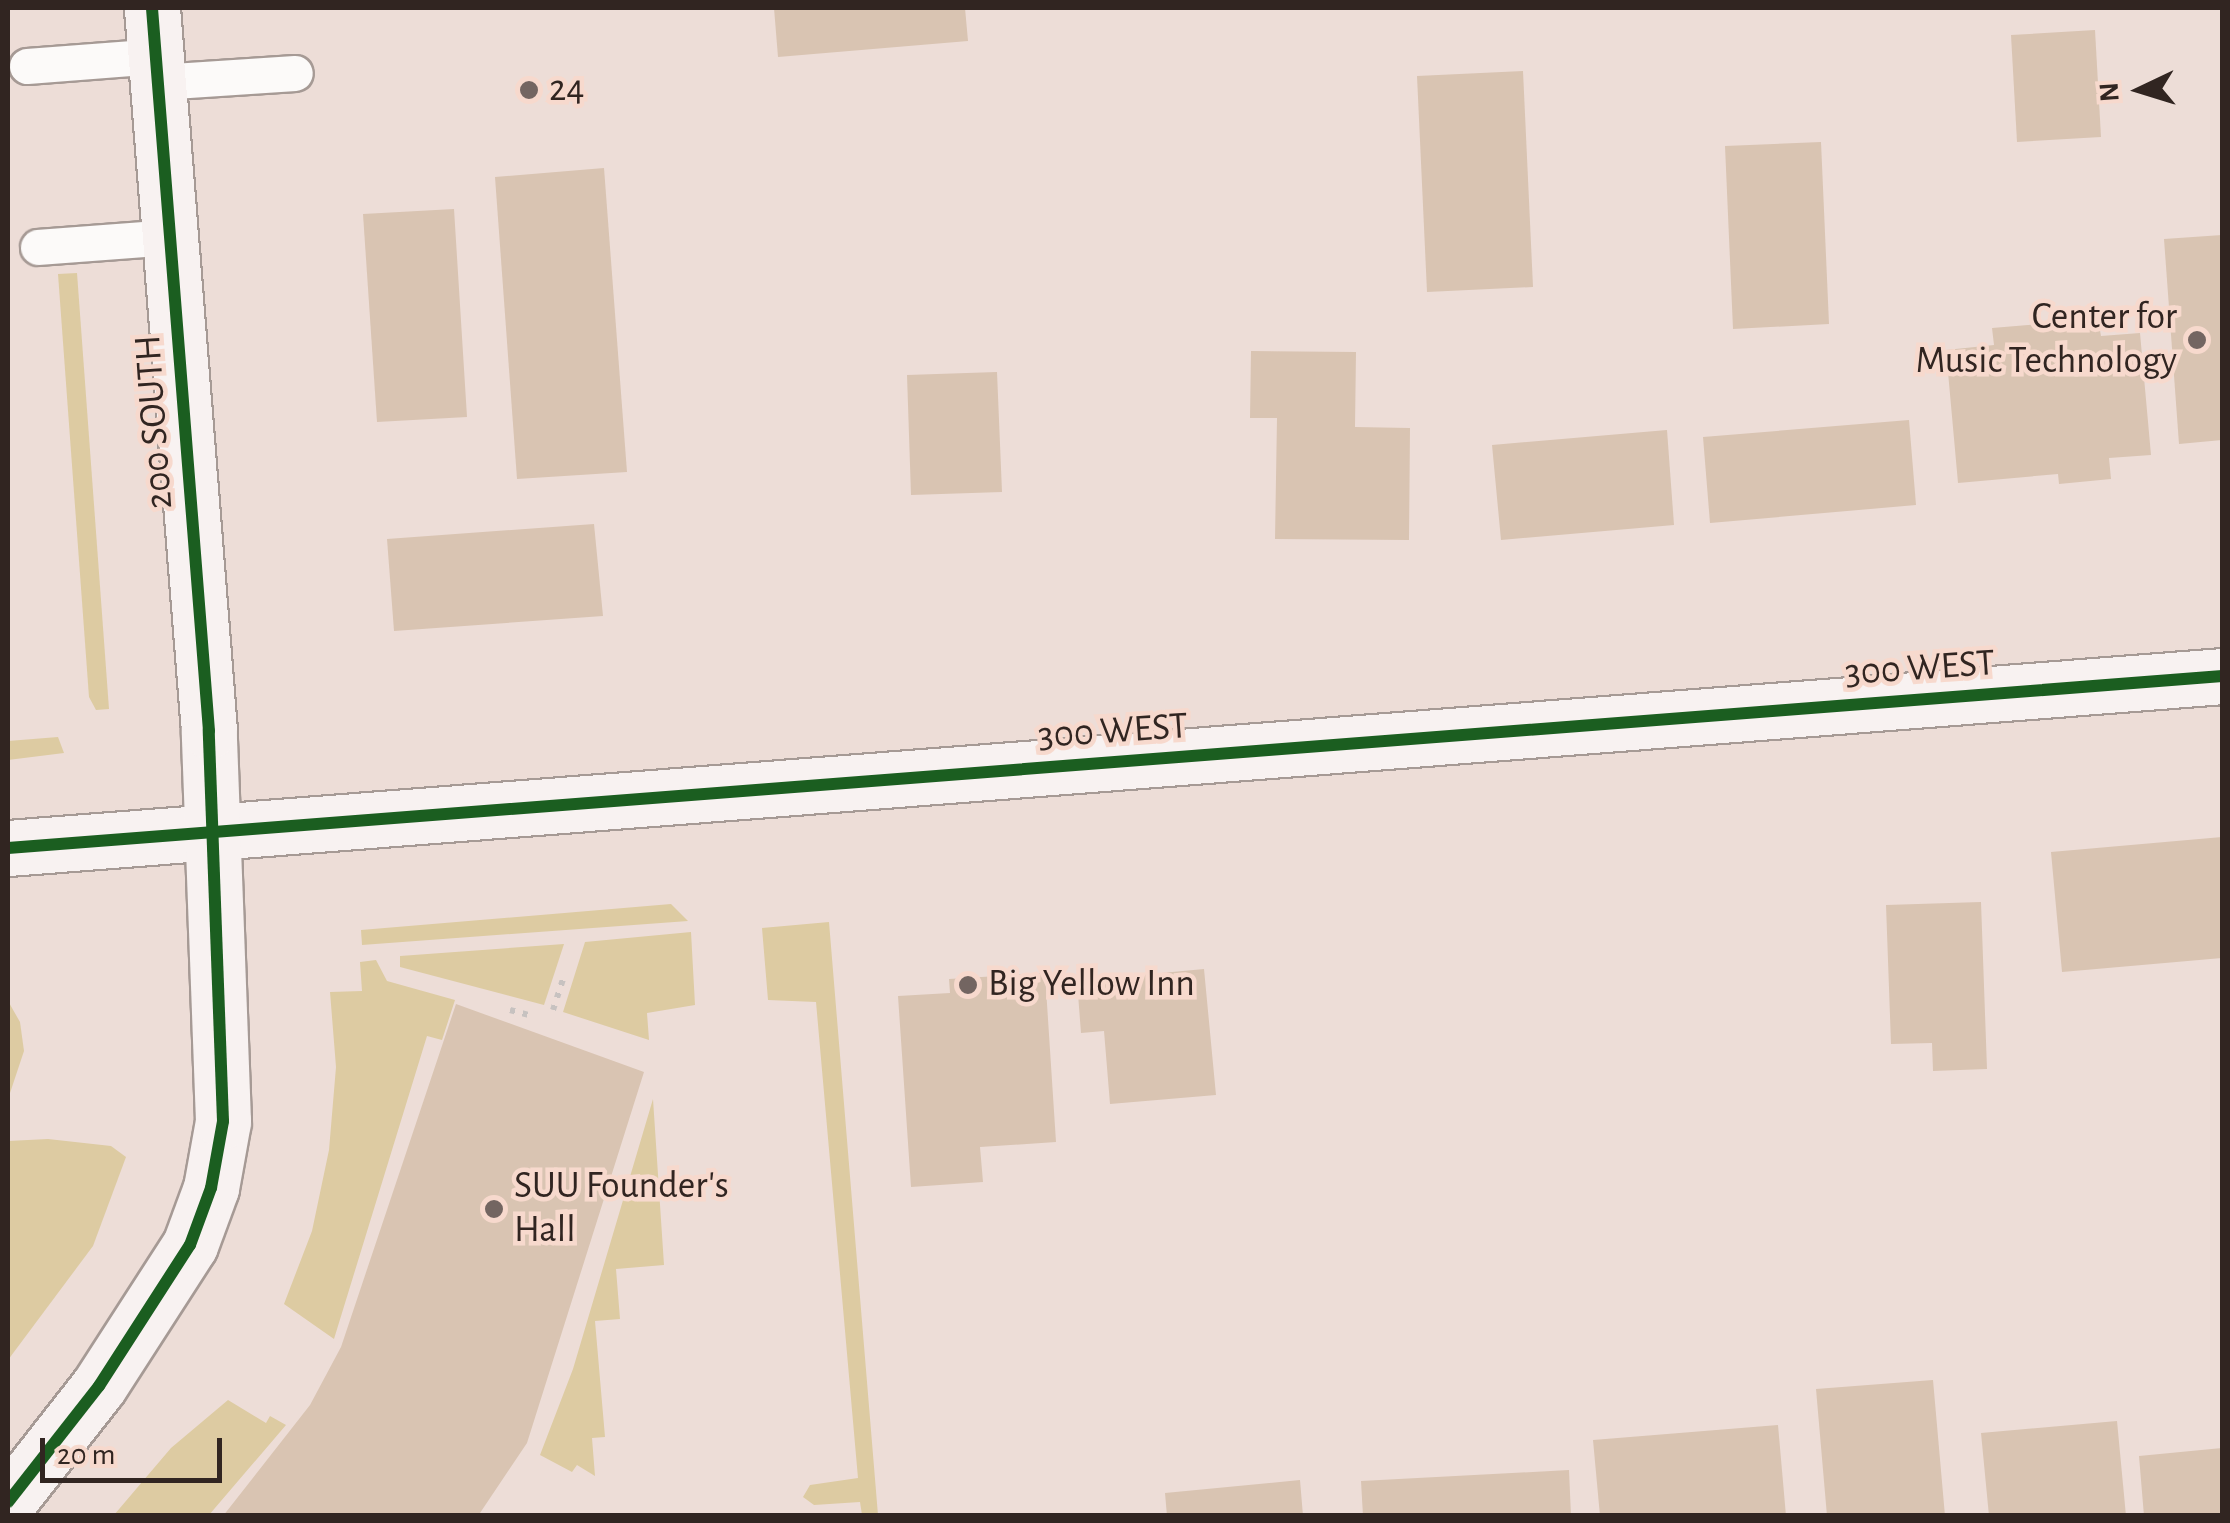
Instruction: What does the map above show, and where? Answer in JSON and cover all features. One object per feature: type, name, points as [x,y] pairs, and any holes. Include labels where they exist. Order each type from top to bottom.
[{"type":"street","name":"200 SOUTH","points":[[8,1502],[158,1301],[212,1188],[223,1122],[215,833],[155,48]]},
{"type":"street","name":"300 WEST","points":[[8,848],[2222,676]]},
{"type":"lane","points":[[27,66],[155,48],[295,74]]},
{"type":"lane","points":[[38,247],[170,237]]},
{"type":"path","points":[[552,1010],[564,976]]},
{"type":"path","points":[[510,1010],[529,1015]]},
{"type":"shaded area","points":[[77,273],[109,709],[96,710],[89,697],[58,274]]},
{"type":"shaded area","points":[[58,737],[64,753],[8,760],[8,741]]},
{"type":"shaded area","points":[[671,904],[688,921],[362,945],[361,930]]},
{"type":"shaded area","points":[[829,922],[878,1515],[862,1515],[860,1502],[814,1505],[803,1497],[810,1485],[858,1478],[816,1002],[768,1000],[762,928]]},
{"type":"shaded area","points":[[691,932],[695,1005],[647,1013],[649,1040],[563,1012],[585,942]]},
{"type":"shaded area","points":[[564,944],[544,1005],[400,967],[400,956]]},
{"type":"shaded area","points":[[376,960],[387,981],[455,1000],[442,1040],[427,1036],[334,1339],[284,1304],[312,1231],[329,1150],[336,1067],[330,992],[362,991],[360,962]]},
{"type":"shaded area","points":[[8,1001],[20,1022],[24,1051],[8,1099]]},
{"type":"shaded area","points":[[653,1099],[664,1265],[616,1269],[620,1319],[595,1321],[605,1437],[592,1438],[595,1476],[577,1465],[572,1472],[540,1455],[573,1369]]},
{"type":"shaded area","points":[[48,1139],[111,1146],[126,1157],[93,1246],[8,1360],[8,1141]]},
{"type":"shaded area","points":[[228,1400],[266,1423],[270,1416],[286,1425],[209,1515],[114,1515],[171,1448]]},
{"type":"building","points":[[774,8],[965,8],[968,41],[778,57]]},
{"type":"building","points":[[2095,30],[2101,137],[2017,142],[2011,35]]},
{"type":"building","points":[[1523,71],[1533,287],[1427,292],[1417,76]]},
{"type":"building","points":[[1821,142],[1829,324],[1733,329],[1725,146]]},
{"type":"building","points":[[604,168],[627,472],[517,479],[495,177]]},
{"type":"building","points":[[454,209],[467,417],[377,422],[363,214]]},
{"type":"building","name":"Center for Music Technology","points":[[2222,235],[2222,440],[2179,444],[2164,239]]},
{"type":"building","points":[[2098,319],[2101,336],[2140,333],[2151,455],[2109,458],[2111,479],[2059,484],[2058,474],[1958,483],[1946,350],[1994,345],[1992,328]]},
{"type":"building","points":[[1251,351],[1356,352],[1355,427],[1410,428],[1409,540],[1275,539],[1277,418],[1250,418]]},
{"type":"building","points":[[997,372],[1002,492],[911,495],[907,375]]},
{"type":"building","points":[[1909,420],[1916,505],[1710,523],[1703,437]]},
{"type":"building","points":[[1667,430],[1674,525],[1501,540],[1492,445]]},
{"type":"building","points":[[594,524],[603,616],[394,631],[387,539]]},
{"type":"building","points":[[2222,837],[2222,958],[2062,972],[2051,852]]},
{"type":"building","points":[[1981,902],[1987,1069],[1933,1071],[1932,1043],[1891,1044],[1886,905]]},
{"type":"building","points":[[1204,969],[1216,1095],[1110,1104],[1104,1031],[1081,1033],[1077,981]]},
{"type":"building","points":[[1045,973],[1056,1142],[980,1147],[983,1182],[911,1187],[898,996],[950,993],[949,979]]},
{"type":"building","name":"SUU Founder's Hall","points":[[456,1004],[644,1072],[527,1443],[478,1516],[223,1516],[310,1405],[341,1347]]},
{"type":"building","points":[[1933,1380],[1945,1516],[1827,1516],[1816,1389]]},
{"type":"building","points":[[2117,1421],[2126,1516],[1989,1516],[1981,1433]]},
{"type":"building","points":[[1778,1425],[1786,1516],[1600,1516],[1593,1440]]},
{"type":"building","points":[[2222,1448],[2222,1516],[2144,1516],[2139,1456]]},
{"type":"building","points":[[1569,1470],[1571,1516],[1363,1516],[1361,1481]]},
{"type":"building","points":[[1300,1480],[1303,1516],[1167,1516],[1165,1493]]},
{"type":"cycle path","points":[[8,1502],[99,1386],[190,1245],[211,1188],[223,1121],[209,731],[152,8]]},
{"type":"cycle path","points":[[8,848],[2222,676]]},
{"type":"place","name":"24","points":[[529,90]]},
{"type":"place","name":"Center for Music Technology","points":[[2197,340]]},
{"type":"place","name":"Big Yellow Inn","points":[[968,985]]},
{"type":"place","name":"SUU Founder's Hall","points":[[494,1209]]}]
